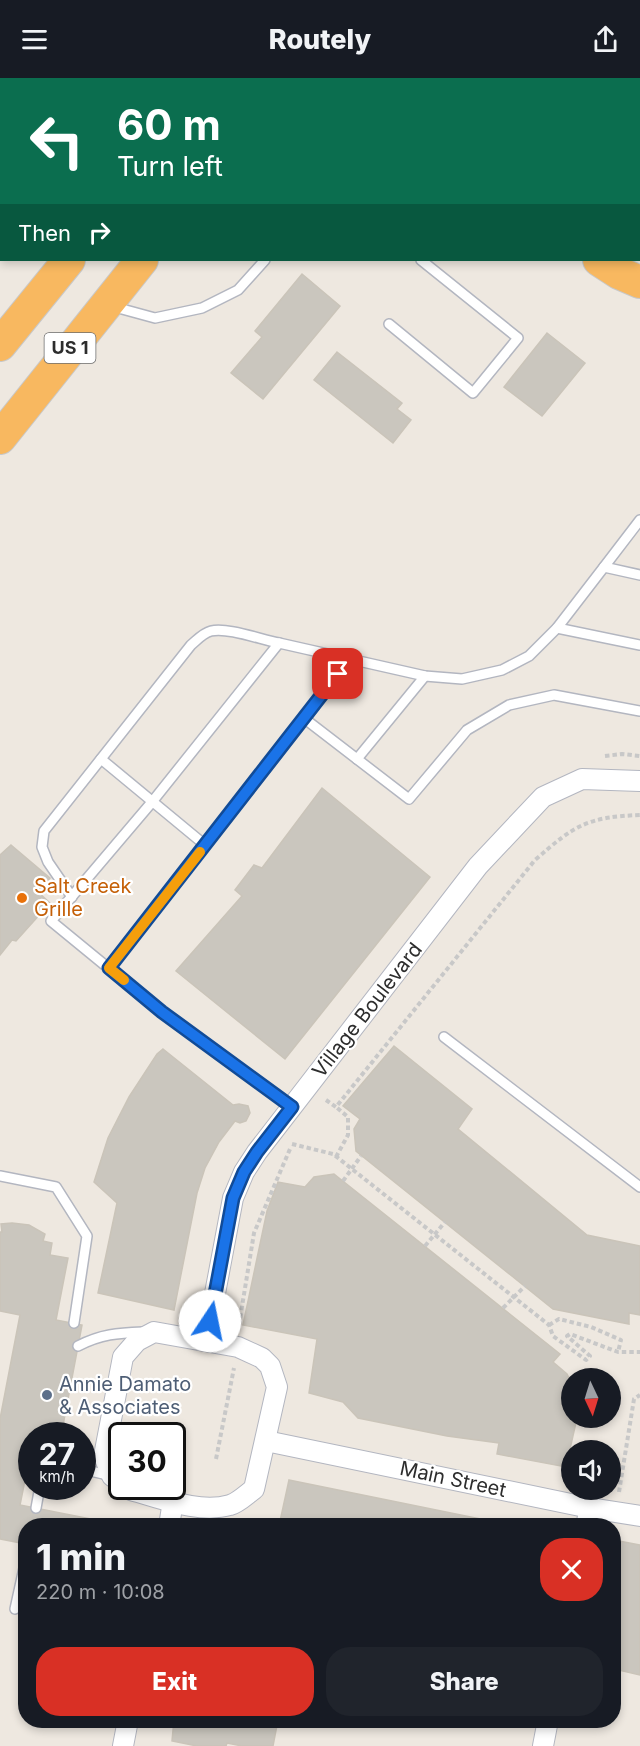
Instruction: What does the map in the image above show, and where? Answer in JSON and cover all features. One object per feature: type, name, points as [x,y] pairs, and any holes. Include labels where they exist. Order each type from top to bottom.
[{"type":"highway","name":"US 1","points":[[0,345],[68,261]]},
{"type":"highway","name":"US 1","points":[[0,438],[141,261]]},
{"type":"highway","points":[[601,261],[619,273],[640,282]]},
{"type":"street","name":"Village Boulevard","points":[[206,1341],[233,1198],[244,1172],[257,1152],[478,866],[543,797],[582,779],[640,781]]},
{"type":"street","points":[[111,1422],[123,1357],[137,1341],[154,1332],[238,1347],[261,1358],[270,1366],[278,1387],[254,1489],[231,1505],[205,1507],[166,1500]]},
{"type":"street","points":[[108,1435],[104,1456],[108,1462]]},
{"type":"street","name":"Main Street","points":[[266,1441],[588,1517],[615,1511],[640,1516]]},
{"type":"street","points":[[170,1518],[173,1502]]},
{"type":"street","points":[[123,1746],[126,1728]]},
{"type":"street","points":[[543,1746],[546,1728]]},
{"type":"lane","points":[[105,305],[155,318],[202,308],[238,290],[263,261]]},
{"type":"lane","points":[[389,324],[472,393],[518,338],[422,261]]},
{"type":"lane","points":[[72,897],[48,862],[42,847],[44,831],[191,645],[203,635],[212,631],[225,631],[425,676],[462,678],[502,670],[529,656],[557,628],[640,520]]},
{"type":"lane","points":[[604,567],[640,574]]},
{"type":"lane","points":[[557,628],[640,645]]},
{"type":"lane","points":[[279,644],[153,802],[51,921],[162,1012],[292,1107]]},
{"type":"lane","points":[[109,968],[305,719],[349,659]]},
{"type":"lane","points":[[357,759],[425,676]]},
{"type":"lane","points":[[305,719],[409,799],[467,730],[509,705],[554,695],[640,711]]},
{"type":"lane","points":[[101,759],[206,845]]},
{"type":"lane","points":[[444,1037],[640,1187]]},
{"type":"lane","points":[[0,1176],[56,1187],[87,1236],[74,1323]]},
{"type":"lane","points":[[78,1346],[94,1337],[104,1335],[154,1332]]},
{"type":"lane","points":[[36,1508],[37,1500]]},
{"type":"lane","points":[[15,1609],[18,1595]]},
{"type":"path","points":[[336,1107],[535,860],[563,835],[585,823],[613,816],[640,815]]},
{"type":"path","points":[[321,1104],[327,1099],[348,1117],[348,1135],[336,1156]]},
{"type":"path","points":[[216,1459],[238,1347],[239,1324],[254,1233],[292,1144],[336,1156],[549,1326],[553,1336],[586,1360],[590,1356],[567,1336],[570,1334],[618,1352],[640,1352]]},
{"type":"path","points":[[343,1181],[361,1156]]},
{"type":"path","points":[[425,1246],[445,1222]]},
{"type":"path","points":[[503,1308],[525,1286]]},
{"type":"path","points":[[549,1326],[559,1319],[591,1327],[621,1340],[618,1352]]},
{"type":"path","points":[[615,1511],[634,1399],[640,1395]]},
{"type":"building","points":[[302,274],[340,306],[263,399],[231,373],[262,337],[255,331]]},
{"type":"building","points":[[547,333],[585,363],[542,416],[504,387]]},
{"type":"building","points":[[337,352],[402,403],[397,409],[411,420],[393,443],[314,380]]},
{"type":"building","points":[[322,788],[430,877],[285,1059],[176,971],[242,896],[235,890],[254,865],[262,868]]},
{"type":"building","name":"Salt Creek Grille","points":[[11,845],[50,878],[38,892],[50,903],[16,941],[12,940],[0,955],[0,855]]},
{"type":"building","points":[[394,1046],[472,1109],[458,1129],[587,1235],[640,1246],[640,1315],[629,1313],[629,1324],[553,1309],[356,1151],[354,1129],[360,1119],[343,1106]]},
{"type":"building","points":[[163,1049],[233,1105],[248,1106],[250,1113],[246,1121],[240,1123],[235,1121],[219,1142],[205,1168],[197,1193],[174,1310],[98,1293],[117,1203],[94,1182],[108,1138],[129,1097],[157,1054]]},
{"type":"building","points":[[334,1174],[560,1354],[553,1362],[561,1369],[561,1428],[575,1428],[572,1440],[561,1440],[561,1466],[497,1454],[499,1443],[447,1436],[358,1418],[343,1402],[309,1393],[317,1339],[243,1325],[267,1211],[278,1182],[305,1187],[314,1177]]},
{"type":"building","points":[[1,1224],[29,1225],[45,1234],[43,1241],[52,1243],[50,1255],[68,1258],[56,1320],[82,1325],[64,1422],[18,1422],[18,1500],[21,1500],[20,1505],[86,1518],[18,1518],[18,1542],[0,1539],[0,1419],[20,1315],[0,1311],[0,1232],[2,1232]]},
{"type":"building","points":[[289,1480],[476,1518],[281,1518]]},
{"type":"building","points":[[621,1541],[640,1545],[640,1675],[621,1671]]},
{"type":"building","points":[[173,1728],[276,1728],[273,1746],[242,1746],[227,1743],[226,1746],[197,1746],[172,1741]]},
{"type":"slow traffic","points":[[124,980],[109,968],[200,852]]},
{"type":"place","name":"Salt Creek Grille","points":[[22,898]]},
{"type":"place","name":"Annie Damato & Associates","points":[[47,1395]]},
{"type":"route","points":[[210,1321],[233,1198],[244,1172],[292,1107],[162,1012],[109,968],[338,674]]}]
